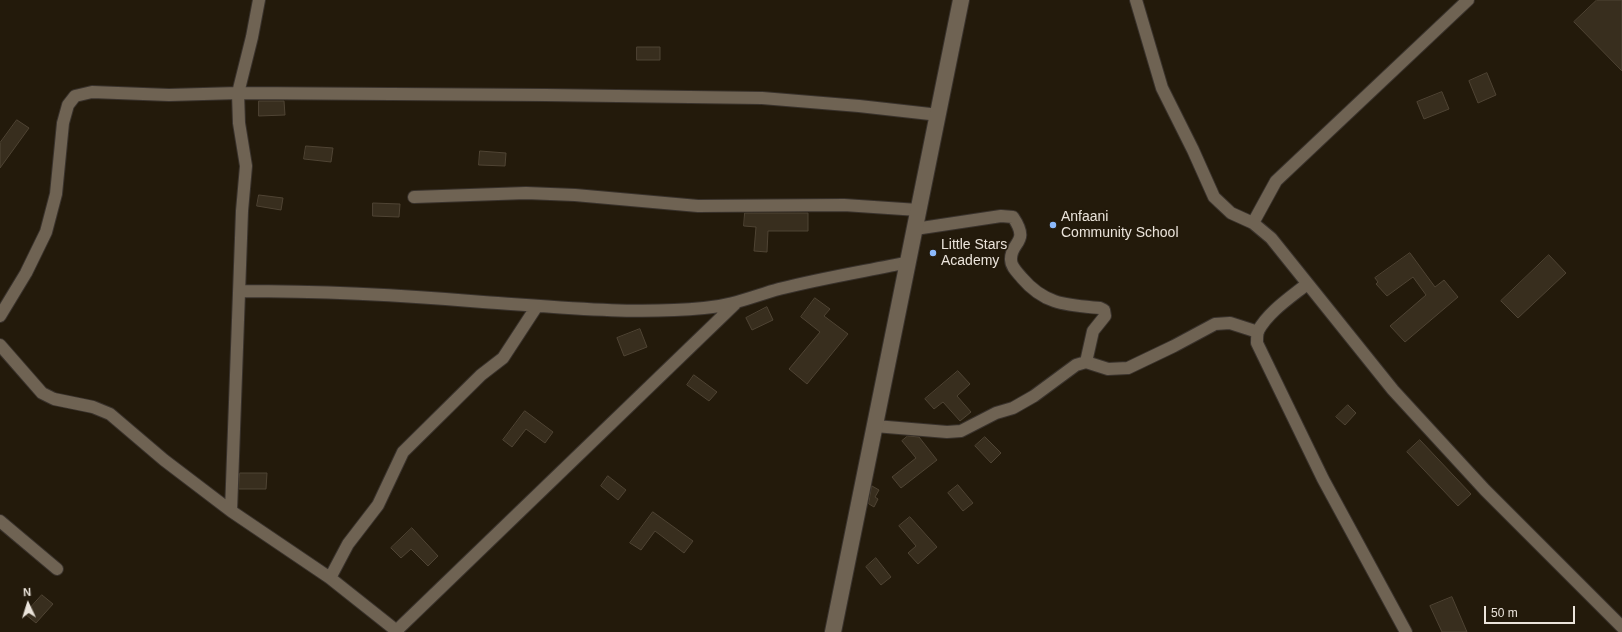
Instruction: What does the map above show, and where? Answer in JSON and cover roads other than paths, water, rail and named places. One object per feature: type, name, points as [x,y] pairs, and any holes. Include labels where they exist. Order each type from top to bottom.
[{"type":"street","points":[[231,511],[242,211],[246,166],[239,123],[238,93],[252,37],[259,0]]},
{"type":"street","points":[[833,632],[962,0]]},
{"type":"street","points":[[1136,0],[1162,88],[1194,150],[1214,198],[1231,214],[1253,223],[1271,238],[1393,390],[1485,490],[1622,627]]},
{"type":"street","points":[[1253,223],[1276,181],[1468,0]]},
{"type":"street","points":[[0,316],[26,273],[46,232],[56,194],[64,123],[68,105],[75,96],[92,92],[169,95],[238,93],[762,98],[859,106],[939,115]]},
{"type":"street","points":[[414,197],[526,193],[575,195],[698,206],[844,205],[918,210]]},
{"type":"street","points":[[915,229],[1001,216],[1013,217],[1019,227],[1020,237],[1011,261],[1013,268],[1032,290],[1044,298],[1065,305],[1100,308],[1104,310],[1105,316],[1093,331],[1086,362]]},
{"type":"street","points":[[239,291],[298,291],[537,306],[655,311],[705,308],[735,304],[779,289],[909,262]]},
{"type":"street","points":[[1307,284],[1275,310],[1258,332],[1257,343],[1323,479],[1406,632]]},
{"type":"street","points":[[0,345],[42,393],[54,399],[93,407],[110,414],[164,460],[231,511],[330,578],[397,631],[735,304]]},
{"type":"street","points":[[330,578],[348,544],[378,505],[403,452],[481,375],[503,358],[537,306]]},
{"type":"street","points":[[875,426],[947,432],[961,431],[996,413],[1013,408],[1034,396],[1076,365],[1086,362],[1108,370],[1128,368],[1216,324],[1230,323],[1258,332]]},
{"type":"street","points":[[0,521],[57,569]]},
{"type":"place","name":"Anfaani Community School","points":[[1053,225]]},
{"type":"place","name":"Little Stars Academy","points":[[933,253]]}]
